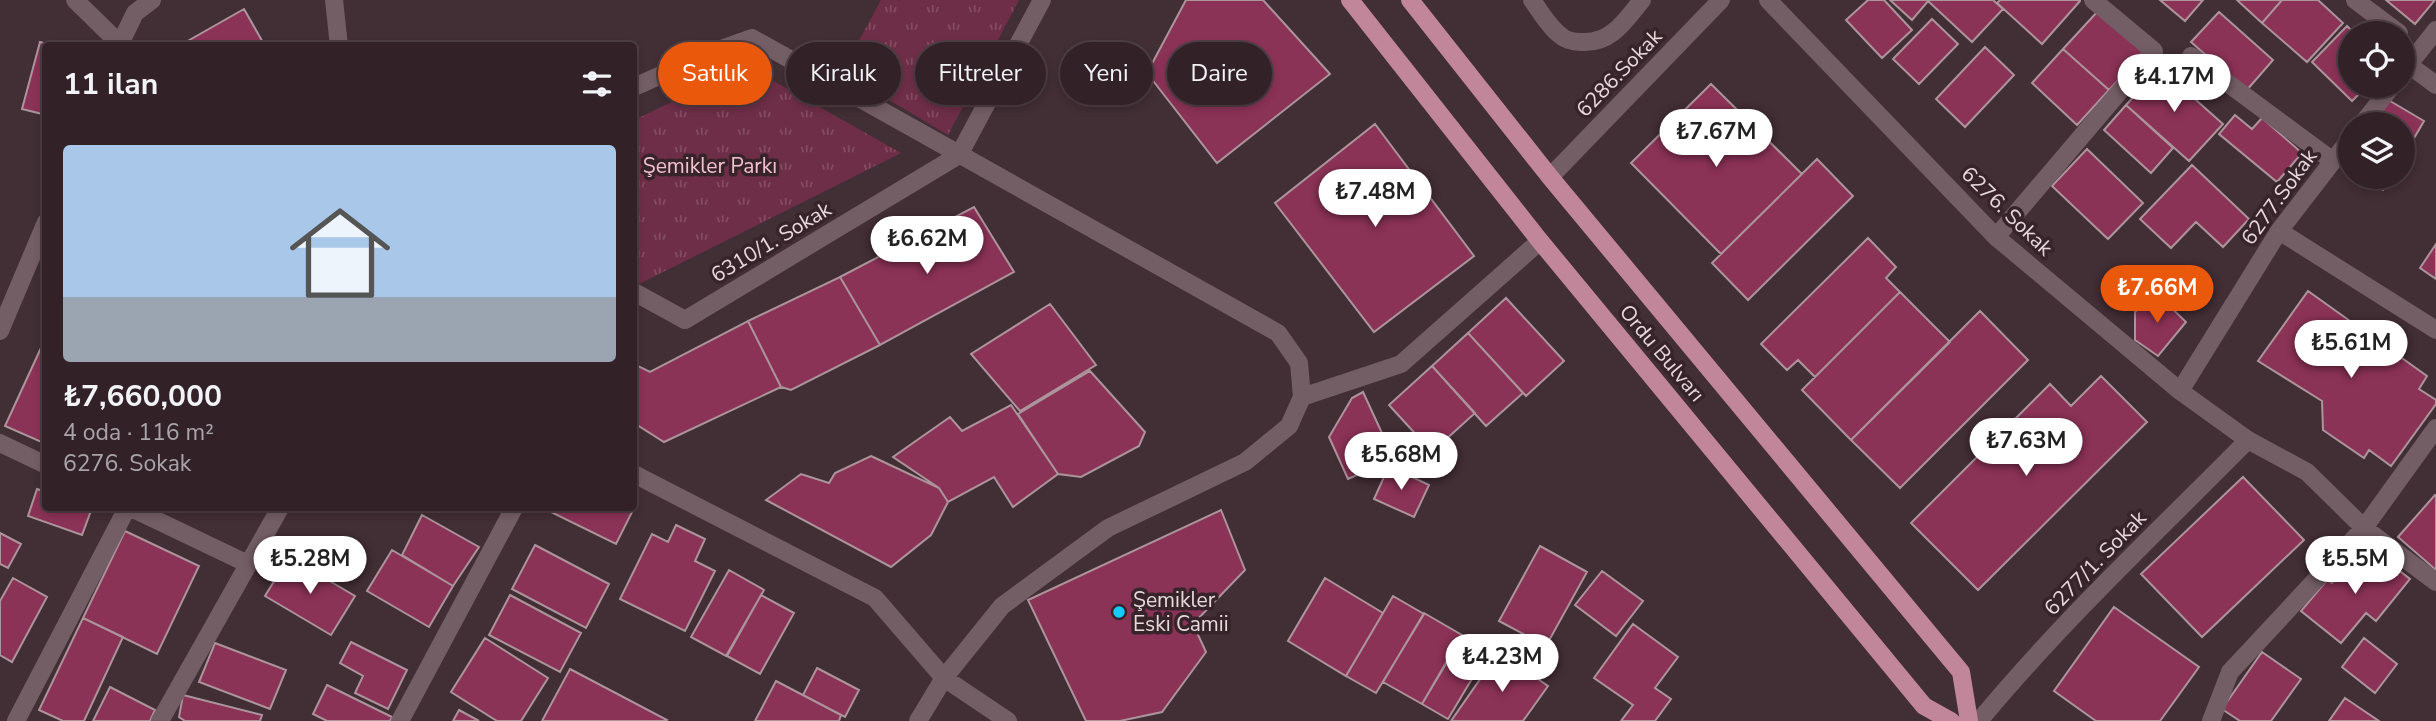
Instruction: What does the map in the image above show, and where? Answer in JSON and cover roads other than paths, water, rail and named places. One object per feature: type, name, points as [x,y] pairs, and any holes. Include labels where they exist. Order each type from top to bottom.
[{"type":"main road","name":"Ordu Bulvarı","points":[[1350,0],[1540,241],[1924,706],[1951,721]]},
{"type":"main road","name":"Ordu Bulvarı","points":[[1410,0],[1550,177],[1961,672],[1969,721]]},
{"type":"street","points":[[75,0],[116,42]]},
{"type":"street","points":[[120,42],[135,13],[152,0]]},
{"type":"street","points":[[334,0],[339,42]]},
{"type":"street","points":[[959,155],[1042,0]]},
{"type":"street","points":[[1532,0],[1560,36],[1574,42],[1590,43],[1612,34],[1642,0]]},
{"type":"street","name":"6286.Sokak","points":[[1550,177],[1721,0]]},
{"type":"street","name":"6276. Sokak","points":[[1768,0],[1996,237],[2180,391],[2248,440],[2306,472],[2364,528],[2436,582]]},
{"type":"street","points":[[1996,237],[2154,51],[2093,0]]},
{"type":"street","points":[[2355,0],[2383,21]]},
{"type":"street","points":[[2415,58],[2436,30]]},
{"type":"street","points":[[637,86],[752,38],[1278,333],[1299,363],[1302,397],[1289,426],[1245,462],[1108,528],[1002,606],[944,678],[918,721]]},
{"type":"street","points":[[2415,46],[2421,50]]},
{"type":"street","points":[[2191,56],[2333,161]]},
{"type":"street","points":[[2415,74],[2436,85]]},
{"type":"street","points":[[2371,112],[2383,98]]},
{"type":"street","name":"6310/1. Sokak","points":[[637,294],[685,320],[959,155]]},
{"type":"street","name":"6277.Sokak","points":[[2180,391],[2278,231],[2338,155]]},
{"type":"street","points":[[0,331],[42,231]]},
{"type":"street","points":[[2278,231],[2436,330]]},
{"type":"street","points":[[1302,397],[1401,364],[1540,241]]},
{"type":"street","points":[[2211,721],[2230,672],[2364,528],[2436,428]]},
{"type":"street","name":"6277/1. Sokak","points":[[1979,721],[2105,584],[2248,440]]},
{"type":"street","points":[[0,443],[42,464]]},
{"type":"street","points":[[637,476],[875,598],[944,678],[1008,721]]},
{"type":"street","points":[[16,721],[127,511]]},
{"type":"street","points":[[135,511],[248,564]]},
{"type":"street","points":[[160,721],[278,511]]},
{"type":"street","points":[[400,721],[512,511]]},
{"type":"place","name":"Şemikler Eski Camii","points":[[1119,612]]},
{"type":"park label","name":"Şemikler Parkı","points":[[710,166]]}]
